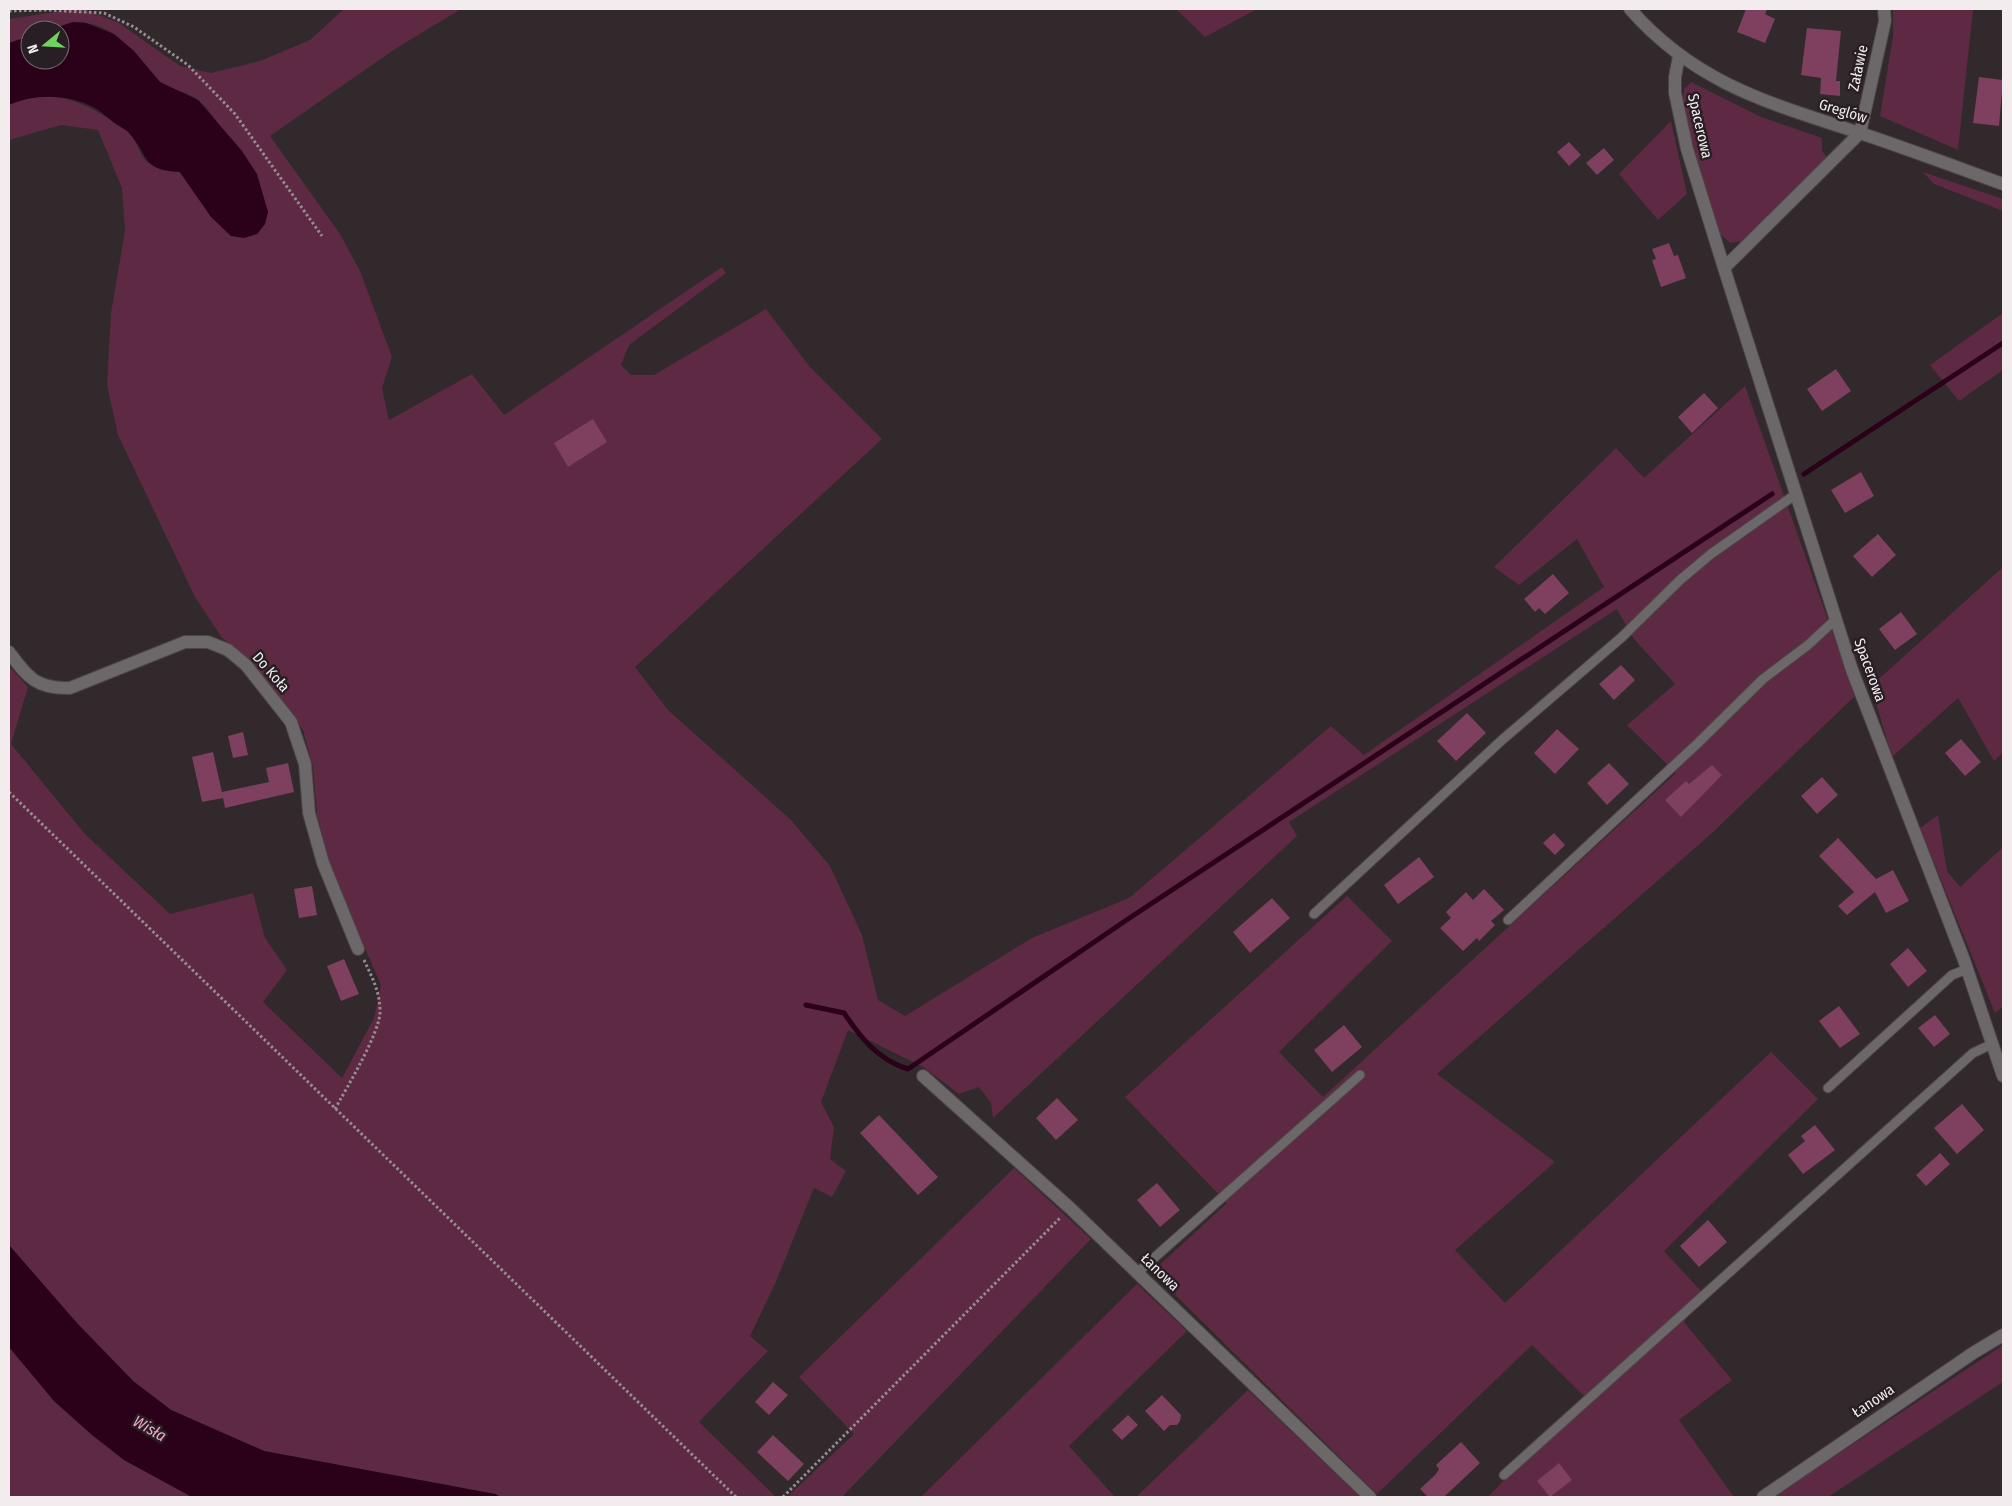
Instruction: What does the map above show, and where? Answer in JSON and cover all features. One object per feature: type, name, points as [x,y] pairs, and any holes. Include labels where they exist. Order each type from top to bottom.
[{"type":"street","points":[[1630,9],[1646,28],[1679,56]]},
{"type":"street","name":"Załawie","points":[[1860,133],[1885,21],[1884,9]]},
{"type":"street","name":"Greglów","points":[[1679,56],[1732,88],[1796,114],[1860,133],[2003,184]]},
{"type":"street","name":"Spacerowa","points":[[1679,56],[1675,76],[1675,94],[1687,149],[1724,268],[1852,670],[1967,969],[2003,1076]]},
{"type":"street","points":[[1724,268],[1860,133]]},
{"type":"street","name":"Do Koła","points":[[9,652],[23,671],[37,684],[52,689],[70,688],[185,642],[208,642],[228,650],[246,665],[291,722],[305,764],[309,812],[318,846],[358,949]]},
{"type":"street","name":"Łanowa","points":[[923,1076],[1070,1208],[1370,1497]]},
{"type":"street","name":"Łanowa","points":[[1763,1497],[1973,1353],[2003,1335]]},
{"type":"lane","points":[[1314,914],[1502,740],[1622,637],[1680,580],[1711,554],[1796,494]]},
{"type":"lane","points":[[1508,920],[1698,743],[1763,679],[1808,645],[1836,619]]},
{"type":"lane","points":[[1828,1088],[1952,975],[1967,969]]},
{"type":"lane","points":[[1504,1475],[1973,1052],[1992,1044]]},
{"type":"lane","points":[[1137,1273],[1360,1075]]},
{"type":"path","points":[[9,11],[46,10],[104,13],[134,27],[188,65],[235,114],[322,236]]},
{"type":"path","points":[[9,792],[736,1497]]},
{"type":"path","points":[[335,1109],[367,1051],[381,1013],[376,984],[358,949]]},
{"type":"path","points":[[783,1497],[1070,1208]]},
{"type":"shaded area","points":[[84,9],[119,23],[180,66],[211,73],[260,61],[310,40],[344,9],[461,9],[395,49],[270,136],[340,234],[360,271],[392,357],[382,388],[389,420],[472,374],[504,415],[722,267],[726,273],[629,345],[621,365],[631,375],[654,375],[766,309],[810,367],[882,439],[635,667],[668,710],[791,820],[830,866],[862,935],[878,1000],[905,1016],[1032,938],[1129,898],[1331,726],[1364,755],[1604,587],[1577,539],[1519,585],[1494,567],[1616,448],[1644,478],[1745,386],[1855,696],[1711,834],[1437,1074],[1555,1162],[1455,1250],[1505,1303],[1771,1052],[1818,1099],[1664,1251],[1702,1292],[1684,1322],[1732,1380],[1679,1420],[1734,1497],[1488,1497],[1584,1396],[1532,1345],[1377,1494],[1152,1272],[1227,1203],[1125,1097],[1347,896],[1392,941],[1279,1052],[1323,1097],[1676,773],[1627,725],[1675,684],[1634,639],[1617,609],[1289,822],[1297,836],[993,1118],[991,1103],[979,1087],[959,1094],[925,1068],[848,1030],[821,1102],[834,1127],[830,1159],[846,1171],[832,1197],[814,1188],[775,1284],[750,1336],[768,1351],[699,1422],[776,1497],[501,1497],[495,1494],[264,1451],[171,1410],[133,1381],[77,1324],[9,1245],[9,666],[28,687],[11,744],[85,834],[170,914],[253,893],[265,938],[287,970],[263,1002],[342,1078],[374,1018],[381,985],[331,870],[317,814],[313,767],[303,730],[253,663],[222,638],[195,597],[118,435],[107,385],[111,313],[125,231],[122,188],[98,130],[61,125],[9,140],[9,105],[38,97],[51,97],[65,99],[91,108],[131,135],[142,156],[149,163],[164,170],[179,172],[203,205],[257,234],[265,224],[267,212],[235,151],[216,120],[206,108],[192,96],[159,81],[120,39],[100,27],[81,22],[70,24],[70,20],[20,20],[20,39],[9,43],[9,19]]},
{"type":"shaded area","points":[[1176,9],[1257,9],[1205,37]]},
{"type":"shaded area","points":[[1893,9],[1973,9],[1958,150],[1880,116],[1893,36]]},
{"type":"shaded area","points":[[1691,82],[1761,117],[1822,138],[1822,151],[1827,157],[1743,241],[1730,243],[1719,233],[1691,149],[1683,104],[1684,89]]},
{"type":"shaded area","points":[[1671,121],[1687,194],[1658,220],[1619,174]]},
{"type":"shaded area","points":[[1923,172],[2003,199],[2003,211],[1934,184]]},
{"type":"shaded area","points":[[2003,313],[2003,370],[1959,401],[1930,365]]},
{"type":"shaded area","points":[[2003,567],[2003,752],[1994,761],[1958,698],[1892,757],[1871,686]]},
{"type":"shaded area","points":[[1938,815],[1947,871],[1960,887],[2003,847],[2003,1007],[1995,1013],[1920,828]]},
{"type":"shaded area","points":[[1014,1168],[1091,1239],[842,1497],[787,1497],[854,1434],[799,1377]]},
{"type":"shaded area","points":[[1137,1284],[1187,1331],[1069,1446],[1115,1497],[921,1497]]},
{"type":"shaded area","points":[[2003,1345],[2003,1382],[1828,1497],[1773,1497]]},
{"type":"shaded area","points":[[9,1347],[54,1401],[124,1460],[193,1497],[9,1497]]},
{"type":"shaded area","points":[[1248,1390],[1360,1497],[1136,1497]]},
{"type":"water","points":[[70,23],[86,23],[114,34],[134,51],[160,82],[198,100],[242,151],[257,174],[268,212],[265,224],[257,234],[244,238],[231,236],[211,217],[180,172],[167,171],[152,165],[128,132],[95,108],[74,100],[52,97],[30,98],[9,105],[9,43],[20,39],[20,70],[70,70]]},
{"type":"water","name":"Wisła","points":[[9,1245],[77,1323],[133,1381],[171,1410],[264,1451],[495,1494],[501,1497],[190,1496],[124,1460],[92,1435],[54,1401],[9,1347]]},
{"type":"building","points":[[1746,9],[1767,9],[1765,14],[1775,19],[1765,43],[1737,32]]},
{"type":"building","points":[[1807,28],[1841,31],[1836,81],[1840,81],[1840,96],[1820,94],[1821,78],[1801,75]]},
{"type":"building","points":[[1979,77],[2003,80],[1999,126],[1973,123]]},
{"type":"building","points":[[1569,142],[1581,155],[1569,166],[1557,152]]},
{"type":"building","points":[[1604,148],[1614,160],[1597,175],[1586,163]]},
{"type":"building","points":[[1669,243],[1674,256],[1678,255],[1686,278],[1661,287],[1652,260],[1656,259],[1652,249]]},
{"type":"building","points":[[1836,369],[1851,391],[1822,411],[1807,389]]},
{"type":"building","points":[[1704,393],[1718,408],[1692,433],[1678,417]]},
{"type":"building","points":[[593,419],[607,442],[568,467],[554,443]]},
{"type":"building","points":[[1861,472],[1874,496],[1845,513],[1831,490]]},
{"type":"building","points":[[1878,534],[1896,555],[1872,577],[1853,556]]},
{"type":"building","points":[[1553,574],[1569,593],[1545,614],[1539,608],[1535,612],[1524,599]]},
{"type":"building","points":[[1901,612],[1917,634],[1895,650],[1879,629]]},
{"type":"building","points":[[1621,665],[1635,680],[1614,700],[1599,684]]},
{"type":"building","points":[[1467,713],[1486,733],[1456,761],[1437,741]]},
{"type":"building","points":[[1557,729],[1579,749],[1555,774],[1534,753]]},
{"type":"building","points":[[243,732],[248,755],[233,758],[228,736]]},
{"type":"building","points":[[1961,739],[1981,762],[1965,776],[1945,753]]},
{"type":"building","points":[[213,752],[223,797],[222,792],[269,782],[266,768],[288,763],[294,792],[225,808],[223,798],[202,802],[192,757]]},
{"type":"building","points":[[1609,763],[1629,784],[1607,805],[1587,783]]},
{"type":"building","points":[[1712,765],[1722,775],[1681,817],[1665,800],[1686,781],[1689,784]]},
{"type":"building","points":[[1822,777],[1838,795],[1817,814],[1801,796]]},
{"type":"building","points":[[1554,833],[1565,845],[1555,855],[1543,843]]},
{"type":"building","points":[[1838,838],[1876,879],[1893,870],[1909,901],[1886,913],[1875,892],[1847,915],[1838,906],[1854,892],[1819,856]]},
{"type":"building","points":[[1419,857],[1434,877],[1398,904],[1384,885]]},
{"type":"building","points":[[312,886],[317,915],[299,918],[294,889]]},
{"type":"building","points":[[1484,889],[1504,910],[1491,921],[1495,925],[1479,941],[1477,938],[1463,951],[1440,928],[1451,918],[1446,912],[1466,892],[1473,900]]},
{"type":"building","points":[[1272,898],[1290,918],[1250,953],[1233,932]]},
{"type":"building","points":[[1908,948],[1927,971],[1908,987],[1890,964]]},
{"type":"building","points":[[344,959],[359,994],[341,1001],[327,966]]},
{"type":"building","points":[[1839,1006],[1860,1034],[1840,1048],[1819,1021]]},
{"type":"building","points":[[1935,1015],[1950,1034],[1934,1047],[1918,1028]]},
{"type":"building","points":[[1344,1025],[1362,1047],[1332,1072],[1314,1050]]},
{"type":"building","points":[[1057,1098],[1078,1120],[1056,1140],[1036,1118]]},
{"type":"building","points":[[1962,1104],[1984,1130],[1957,1154],[1934,1128]]},
{"type":"building","points":[[879,1115],[938,1177],[918,1195],[860,1133]]},
{"type":"building","points":[[1815,1125],[1835,1150],[1803,1174],[1788,1155],[1805,1141],[1801,1136]]},
{"type":"building","points":[[1940,1153],[1950,1164],[1926,1186],[1916,1175]]},
{"type":"building","points":[[1157,1183],[1180,1210],[1160,1227],[1137,1200]]},
{"type":"building","points":[[1708,1220],[1727,1242],[1699,1267],[1680,1246]]},
{"type":"building","points":[[773,1382],[788,1395],[769,1415],[755,1402]]},
{"type":"building","points":[[1162,1395],[1181,1415],[1177,1425],[1170,1425],[1164,1431],[1145,1411]]},
{"type":"building","points":[[1128,1415],[1138,1425],[1122,1440],[1112,1430]]},
{"type":"building","points":[[773,1435],[804,1464],[788,1481],[757,1452]]},
{"type":"building","points":[[1461,1442],[1480,1463],[1444,1497],[1428,1497],[1420,1489],[1436,1474],[1439,1469],[1436,1465]]},
{"type":"building","points":[[1559,1463],[1572,1480],[1550,1497],[1537,1481]]},
{"type":"waterway","points":[[1804,474],[2003,343]]},
{"type":"waterway","points":[[806,1005],[844,1013],[871,1047],[888,1060],[908,1069],[1128,919],[1772,494]]}]
